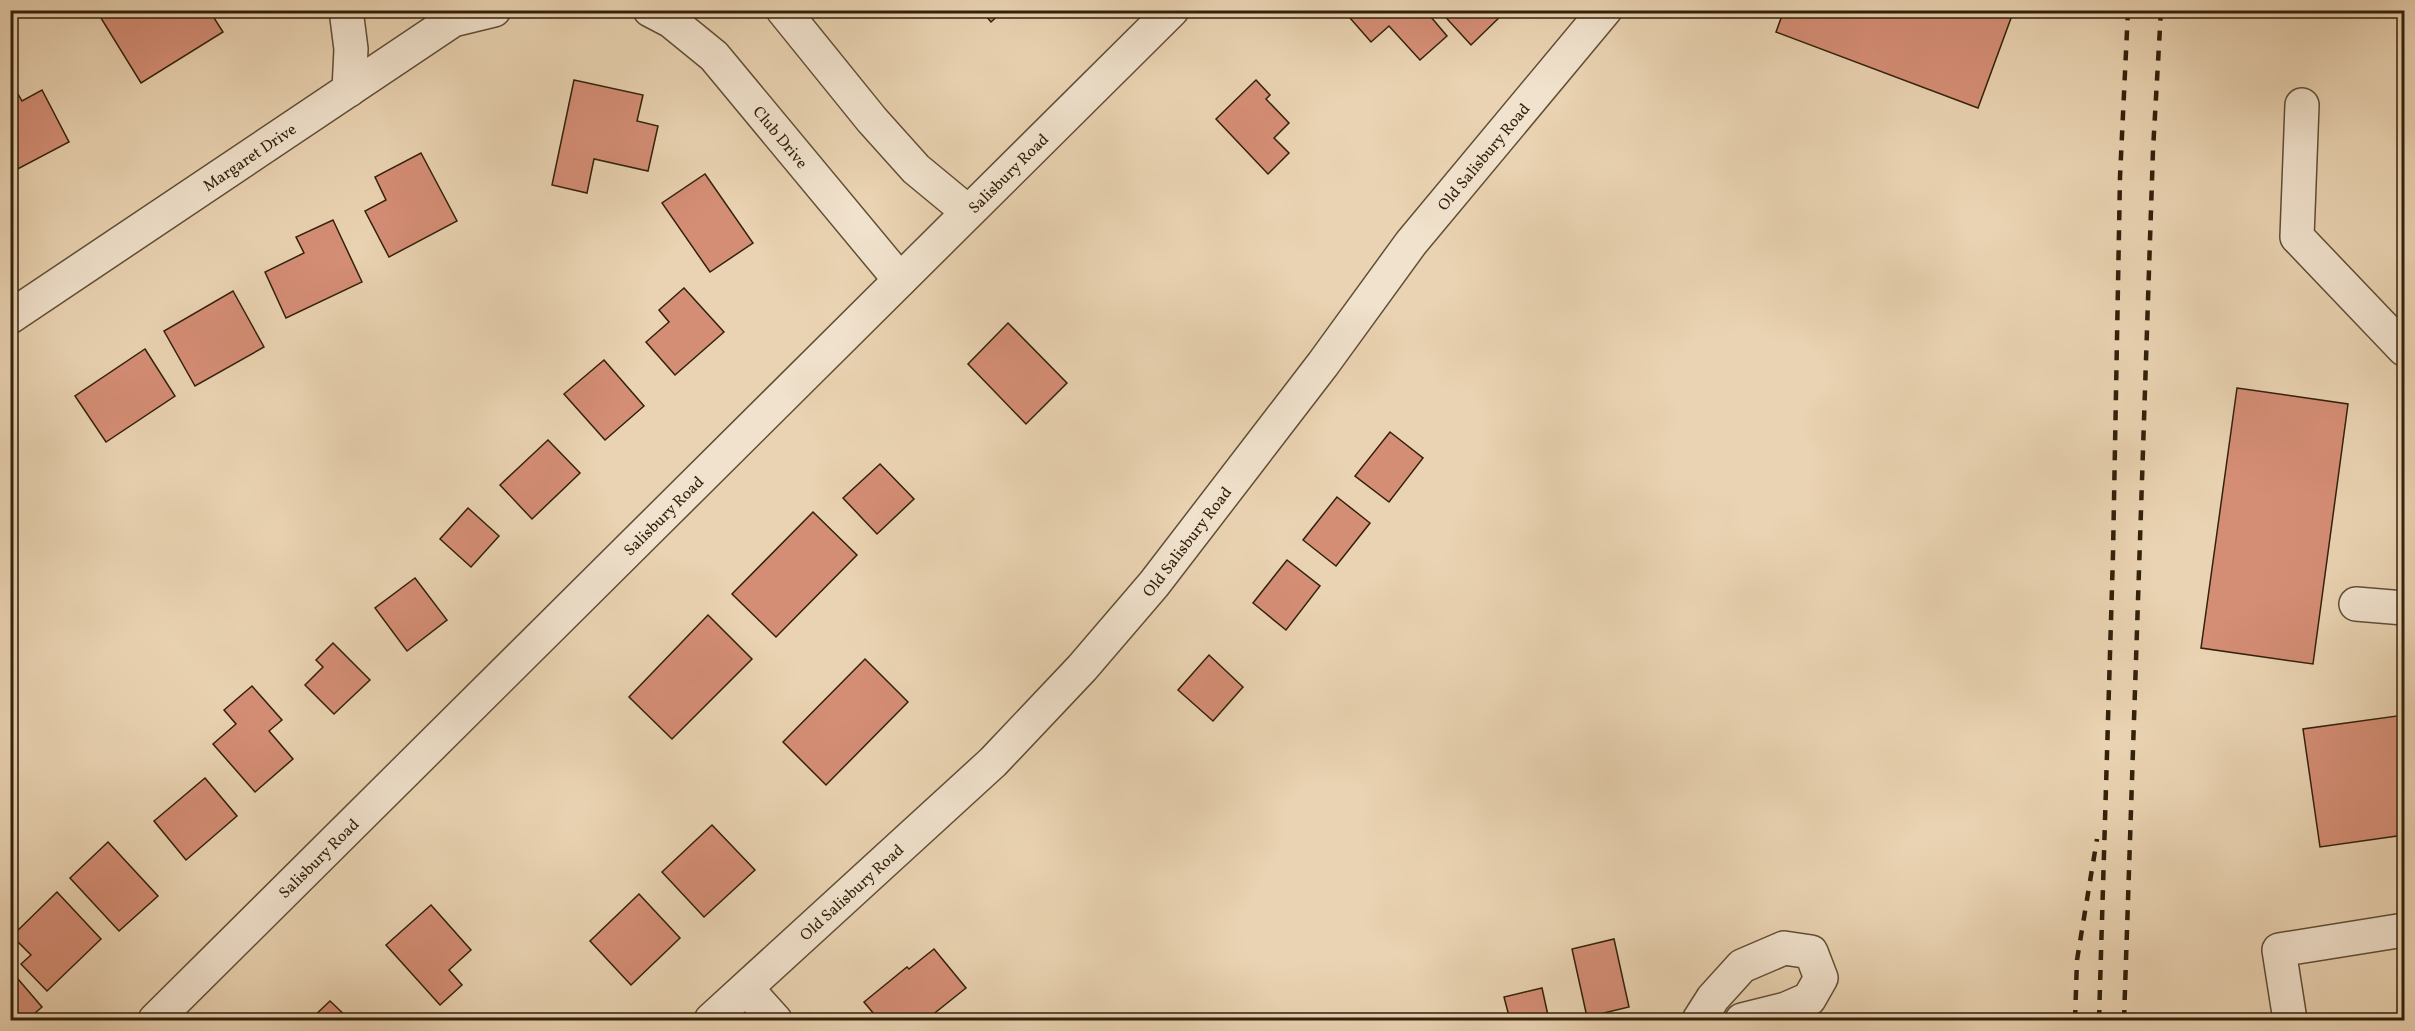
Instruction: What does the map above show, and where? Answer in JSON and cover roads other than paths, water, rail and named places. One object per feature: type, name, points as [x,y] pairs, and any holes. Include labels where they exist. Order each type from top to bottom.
[{"type":"street","points":[[346,10],[351,49],[349,90]]},
{"type":"street","name":"Margaret Drive","points":[[10,317],[349,90],[448,14],[494,10]]},
{"type":"street","name":"Club Drive","points":[[650,10],[671,21],[714,56],[900,280]]},
{"type":"street","points":[[783,10],[872,120],[916,169],[968,212]]},
{"type":"street","name":"Salisbury Road","points":[[154,1020],[1172,10]]},
{"type":"street","name":"Old Salisbury Road","points":[[711,1020],[993,762],[1082,668],[1154,584],[1323,364],[1412,243],[1605,10]]},
{"type":"street","points":[[2302,105],[2297,237],[2404,350]]},
{"type":"street","points":[[2356,604],[2404,608]]},
{"type":"street","points":[[2290,1020],[2279,950],[2404,930]]},
{"type":"street","points":[[1699,1020],[1713,998],[1742,966],[1784,948],[1810,952],[1821,978],[1809,999],[1786,1009],[1742,1020]]},
{"type":"street","points":[[747,989],[775,1020]]},
{"type":"railway","points":[[2099,1020],[2113,554],[2120,177],[2128,10]]},
{"type":"railway","points":[[2124,1020],[2153,150],[2161,10]]},
{"type":"railway","points":[[2075,1020],[2077,960],[2097,839]]}]
